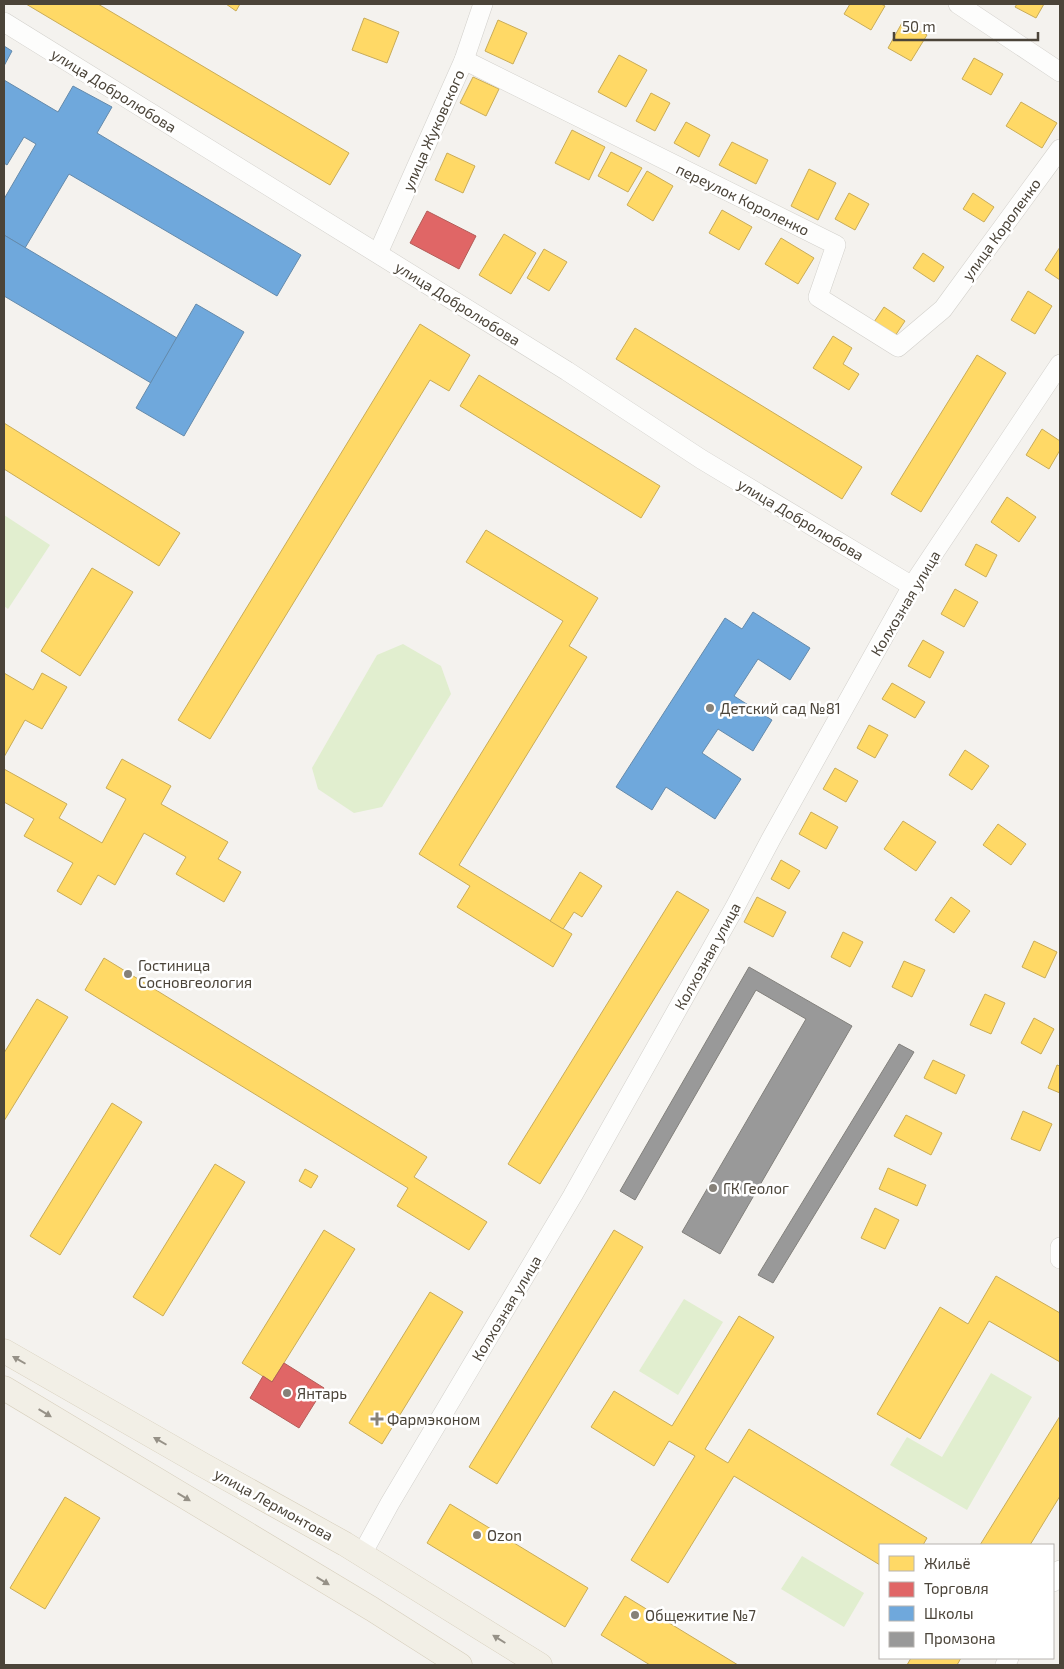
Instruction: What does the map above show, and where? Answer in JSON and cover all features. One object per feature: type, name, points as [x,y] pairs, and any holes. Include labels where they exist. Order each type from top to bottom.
[{"type":"main road","name":"улица Лермонтова","points":[[4,1351],[362,1554],[540,1665]]},
{"type":"main road","points":[[4,1388],[372,1609],[460,1665]]},
{"type":"street","name":"улица Жуковского","points":[[378,253],[464,60],[483,4]]},
{"type":"street","points":[[958,4],[1060,72]]},
{"type":"street","name":"улица Добролюбова","points":[[4,22],[568,371],[701,459],[912,586]]},
{"type":"street","name":"переулок Короленко","points":[[464,60],[836,245],[818,298],[898,347],[943,309]]},
{"type":"street","name":"улица Короленко","points":[[943,309],[1060,149]]},
{"type":"street","name":"Колхозная улица","points":[[362,1554],[390,1503],[582,1178],[735,907],[912,586],[1060,364]]},
{"type":"street","points":[[1060,1247],[1060,1259]]},
{"type":"green space","points":[[4,515],[50,545],[8,609],[4,606]]},
{"type":"green space","points":[[403,644],[441,666],[451,694],[382,807],[354,813],[318,789],[312,768],[377,655]]},
{"type":"green space","points":[[684,1299],[723,1322],[678,1395],[639,1371]]},
{"type":"green space","points":[[991,1373],[1032,1397],[967,1510],[890,1465],[907,1437],[942,1457]]},
{"type":"green space","points":[[802,1556],[864,1593],[844,1627],[781,1589]]},
{"type":"building: Жильё","points":[[26,4],[98,4],[349,153],[330,185]]},
{"type":"building: Жильё","points":[[226,4],[240,4],[236,11]]},
{"type":"building: Жильё","points":[[850,4],[881,4],[885,6],[871,30],[844,14]]},
{"type":"building: Жильё","points":[[1017,4],[1044,4],[1036,18],[1015,7]]},
{"type":"building: Жильё","points":[[364,18],[399,32],[387,63],[352,50]]},
{"type":"building: Жильё","points":[[498,20],[527,33],[513,64],[485,51]]},
{"type":"building: Жильё","points":[[903,21],[927,35],[911,61],[888,48]]},
{"type":"building: Жильё","points":[[619,55],[647,70],[626,107],[598,92]]},
{"type":"building: Жильё","points":[[974,58],[1003,74],[991,95],[962,79]]},
{"type":"building: Жильё","points":[[473,77],[499,89],[486,116],[460,103]]},
{"type":"building: Жильё","points":[[651,93],[670,103],[655,131],[636,121]]},
{"type":"building: Жильё","points":[[1021,102],[1057,123],[1042,148],[1006,126]]},
{"type":"building: Жильё","points":[[686,122],[710,135],[699,157],[674,143]]},
{"type":"building: Жильё","points":[[572,130],[605,147],[589,180],[555,163]]},
{"type":"building: Жильё","points":[[732,142],[768,160],[756,184],[719,165]]},
{"type":"building: Жильё","points":[[611,152],[642,168],[628,192],[598,176]]},
{"type":"building: Жильё","points":[[447,153],[475,166],[463,193],[435,180]]},
{"type":"building: Жильё","points":[[809,169],[836,183],[818,220],[791,206]]},
{"type":"building: Жильё","points":[[647,171],[673,186],[653,221],[627,205]]},
{"type":"building: Жильё","points":[[849,193],[869,204],[855,230],[835,219]]},
{"type":"building: Жильё","points":[[973,193],[994,207],[984,222],[963,209]]},
{"type":"building: Жильё","points":[[722,210],[752,227],[739,250],[709,233]]},
{"type":"building: Жильё","points":[[504,234],[536,253],[511,294],[479,275]]},
{"type":"building: Жильё","points":[[781,238],[814,258],[798,284],[765,264]]},
{"type":"building: Жильё","points":[[1060,247],[1060,280],[1045,270]]},
{"type":"building: Жильё","points":[[544,249],[567,262],[549,291],[527,278]]},
{"type":"building: Жильё","points":[[923,253],[944,267],[934,282],[913,268]]},
{"type":"building: Жильё","points":[[1028,291],[1052,306],[1035,334],[1011,320]]},
{"type":"building: Жильё","points":[[884,307],[905,321],[895,336],[874,322]]},
{"type":"building: Жильё","points":[[420,324],[470,355],[449,391],[430,380],[210,739],[178,720]]},
{"type":"building: Жильё","points":[[635,328],[862,467],[842,499],[616,359]]},
{"type":"building: Жильё","points":[[833,336],[852,348],[843,364],[859,374],[849,390],[813,368]]},
{"type":"building: Жильё","points":[[977,355],[1006,373],[921,512],[891,494]]},
{"type":"building: Жильё","points":[[479,375],[660,486],[641,518],[460,406]]},
{"type":"building: Жильё","points":[[4,423],[180,533],[159,566],[4,469]]},
{"type":"building: Жильё","points":[[1042,429],[1060,441],[1060,450],[1049,469],[1026,455]]},
{"type":"building: Жильё","points":[[1007,497],[1036,517],[1019,542],[991,522]]},
{"type":"building: Жильё","points":[[486,530],[598,598],[569,646],[587,657],[459,865],[572,934],[553,967],[457,907],[470,886],[419,854],[563,621],[466,562]]},
{"type":"building: Жильё","points":[[976,544],[997,555],[986,577],[965,565]]},
{"type":"building: Жильё","points":[[92,568],[133,592],[80,676],[41,651]]},
{"type":"building: Жильё","points":[[955,589],[978,602],[964,627],[941,614]]},
{"type":"building: Жильё","points":[[923,640],[944,652],[930,678],[908,666]]},
{"type":"building: Жильё","points":[[4,673],[33,690],[42,673],[67,687],[42,729],[25,720],[4,757]]},
{"type":"building: Жильё","points":[[892,683],[925,702],[915,718],[882,699]]},
{"type":"building: Жильё","points":[[869,725],[888,735],[875,758],[857,748]]},
{"type":"building: Жильё","points":[[965,750],[989,766],[972,790],[949,775]]},
{"type":"building: Жильё","points":[[122,759],[171,786],[161,804],[228,842],[218,859],[241,872],[224,902],[176,874],[186,857],[144,833],[115,885],[98,875],[81,905],[57,891],[73,863],[24,836],[34,819],[4,802],[4,769],[67,804],[59,818],[102,843],[126,799],[106,788]]},
{"type":"building: Жильё","points":[[835,768],[858,781],[846,802],[823,789]]},
{"type":"building: Жильё","points":[[811,812],[838,827],[826,849],[799,834]]},
{"type":"building: Жильё","points":[[903,821],[936,842],[916,871],[884,849]]},
{"type":"building: Жильё","points":[[998,824],[1026,844],[1011,865],[983,845]]},
{"type":"building: Жильё","points":[[781,860],[800,871],[789,889],[771,879]]},
{"type":"building: Жильё","points":[[580,872],[602,886],[582,917],[574,912],[563,929],[550,921]]},
{"type":"building: Жильё","points":[[677,891],[709,910],[540,1184],[508,1164]]},
{"type":"building: Жильё","points":[[757,897],[786,912],[773,937],[744,922]]},
{"type":"building: Жильё","points":[[951,897],[970,911],[954,933],[935,920]]},
{"type":"building: Жильё","points":[[843,932],[863,942],[850,967],[831,957]]},
{"type":"building: Жильё","points":[[1034,941],[1057,952],[1045,978],[1022,967]]},
{"type":"building: Жильё","points":[[104,958],[427,1157],[414,1177],[487,1222],[469,1250],[397,1206],[408,1188],[85,990]]},
{"type":"building: Жильё","points":[[904,961],[925,970],[912,997],[892,987]]},
{"type":"building: Жильё","points":[[985,994],[1005,1003],[991,1034],[970,1025]]},
{"type":"building: Жильё","points":[[37,999],[68,1017],[4,1121],[4,1053]]},
{"type":"building: Жильё","points":[[1034,1018],[1054,1029],[1041,1054],[1021,1043]]},
{"type":"building: Жильё","points":[[933,1060],[965,1075],[956,1094],[924,1078]]},
{"type":"building: Жильё","points":[[1057,1065],[1060,1066],[1060,1093],[1048,1088]]},
{"type":"building: Жильё","points":[[112,1103],[142,1122],[60,1255],[30,1236]]},
{"type":"building: Жильё","points":[[1023,1111],[1052,1124],[1040,1151],[1011,1139]]},
{"type":"building: Жильё","points":[[906,1115],[942,1133],[931,1155],[894,1136]]},
{"type":"building: Жильё","points":[[215,1164],[245,1182],[163,1316],[133,1297]]},
{"type":"building: Жильё","points":[[888,1168],[926,1185],[917,1206],[879,1189]]},
{"type":"building: Жильё","points":[[305,1169],[318,1176],[311,1188],[299,1181]]},
{"type":"building: Жильё","points":[[875,1208],[899,1220],[885,1249],[861,1238]]},
{"type":"building: Жильё","points":[[324,1230],[355,1249],[272,1382],[242,1363]]},
{"type":"building: Жильё","points":[[614,1230],[643,1247],[497,1484],[469,1467]]},
{"type":"building: Жильё","points":[[996,1276],[1060,1313],[1060,1362],[989,1321],[920,1439],[877,1414],[940,1307],[968,1324]]},
{"type":"building: Жильё","points":[[430,1292],[463,1312],[382,1444],[349,1423]]},
{"type":"building: Жильё","points":[[739,1316],[774,1337],[705,1449],[728,1463],[749,1429],[927,1538],[924,1544],[879,1544],[879,1564],[734,1476],[668,1583],[631,1560],[695,1456],[669,1441],[654,1466],[591,1427],[614,1391],[672,1426]]},
{"type":"building: Жильё","points":[[1060,1416],[1060,1496],[1031,1544],[981,1544]]},
{"type":"building: Жильё","points":[[65,1497],[100,1518],[45,1609],[10,1588]]},
{"type":"building: Жильё","points":[[450,1504],[588,1588],[565,1627],[427,1543]]},
{"type":"building: Жильё","name":"Общежитие №7","points":[[625,1596],[738,1665],[650,1665],[601,1635]]},
{"type":"building: Жильё","points":[[910,1659],[960,1659],[957,1665],[907,1665]]},
{"type":"building: Торговля","points":[[427,211],[476,236],[459,269],[410,243]]},
{"type":"building: Торговля","name":"Янтарь","points":[[284,1363],[324,1388],[299,1428],[250,1398],[263,1376],[272,1382]]},
{"type":"building: Школы","points":[[4,46],[12,51],[4,66]]},
{"type":"building: Школы","points":[[4,80],[58,112],[73,86],[112,107],[97,133],[301,255],[277,296],[69,174],[25,248],[4,235],[4,199],[36,144],[24,137],[7,165],[4,163]]},
{"type":"building: Школы","points":[[4,235],[177,338],[151,383],[4,296]]},
{"type":"building: Школы","points":[[196,304],[244,332],[184,436],[136,408]]},
{"type":"building: Школы","name":"Детский сад №81","points":[[753,612],[810,648],[790,680],[758,659],[734,696],[772,720],[753,751],[718,729],[702,753],[741,779],[715,819],[666,787],[652,810],[616,787],[725,618],[742,629]]},
{"type":"building: Промзона","points":[[749,967],[852,1026],[720,1254],[682,1232],[806,1019],[756,990],[635,1200],[620,1191]]},
{"type":"building: Промзона","points":[[899,1044],[914,1052],[773,1283],[758,1275]]},
{"type":"place","name":"Детский сад №81","points":[[710,708]]},
{"type":"place","name":"Гостиница Сосновгеология","points":[[128,974]]},
{"type":"place","name":"ГК Геолог","points":[[713,1188]]},
{"type":"place","name":"Янтарь","points":[[287,1393]]},
{"type":"place","name":"Фармэконом","points":[[377,1419]]},
{"type":"place","name":"Ozon","points":[[477,1535]]},
{"type":"place","name":"Общежитие №7","points":[[635,1615]]}]
